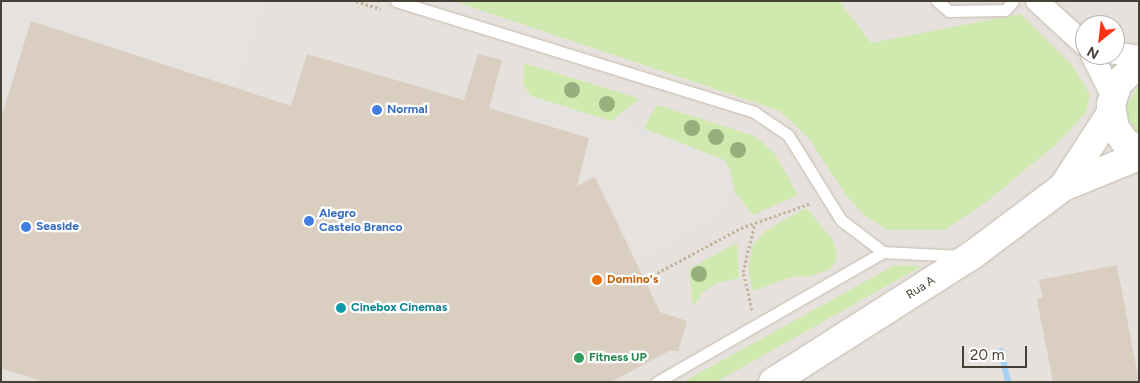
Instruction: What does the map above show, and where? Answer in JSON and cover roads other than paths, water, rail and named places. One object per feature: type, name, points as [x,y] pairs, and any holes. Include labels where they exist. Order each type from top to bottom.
[{"type":"street","points":[[1037,1],[1075,36]]},
{"type":"street","points":[[1125,55],[1139,57]]},
{"type":"street","name":"Rua A","points":[[1063,187],[1112,104],[1123,76],[1139,64]]},
{"type":"street","points":[[1096,65],[1112,104],[1120,136],[1139,152]]},
{"type":"street","name":"Rua A","points":[[773,382],[970,256],[1063,187],[1139,156]]},
{"type":"lane","points":[[396,1],[754,112],[788,135],[841,220],[883,252]]},
{"type":"lane","points":[[937,1],[949,11],[1005,10],[1013,1]]},
{"type":"lane","points":[[658,382],[883,252],[970,256]]},
{"type":"waterway","points":[[1001,351],[1008,382]]},
{"type":"place","name":"Normal","points":[[377,110]]},
{"type":"place","name":"Alegro Castelo Branco","points":[[309,221]]},
{"type":"place","name":"Seaside","points":[[26,227]]},
{"type":"place","name":"Domino's","points":[[597,280]]},
{"type":"place","name":"Cinebox Cinemas","points":[[341,308]]},
{"type":"place","name":"Fitness UP","points":[[579,358]]}]
